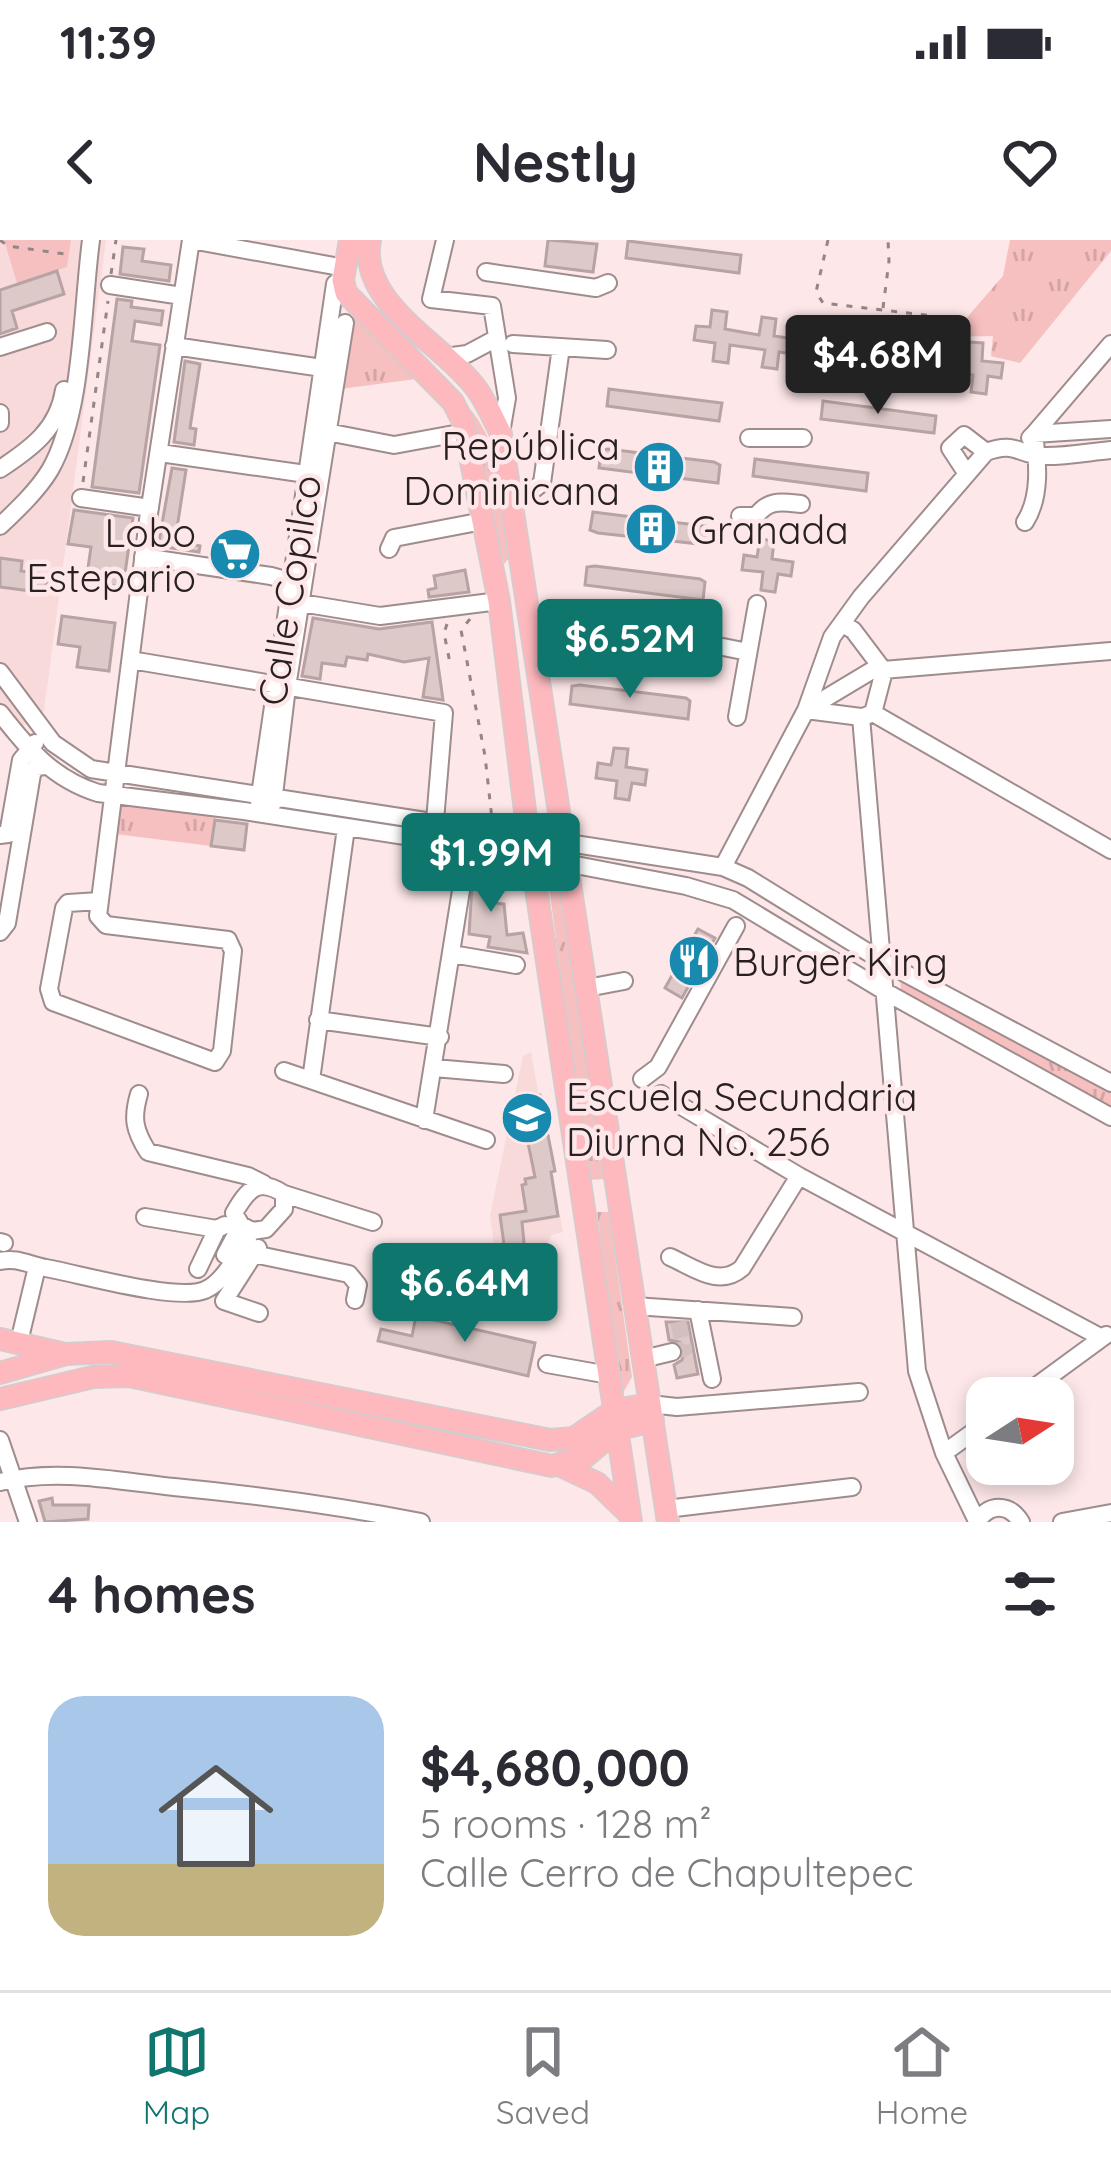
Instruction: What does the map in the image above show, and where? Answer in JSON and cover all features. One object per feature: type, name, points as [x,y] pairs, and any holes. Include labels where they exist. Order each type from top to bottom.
[{"type":"main road","points":[[350,240],[346,293],[453,402],[507,604],[515,602],[522,572]]},
{"type":"main road","points":[[370,240],[370,272],[384,298],[477,389],[501,434],[667,1515]]},
{"type":"main road","points":[[490,550],[491,603],[504,640],[616,1420],[621,1518]]},
{"type":"main road","points":[[504,640],[514,622],[527,624],[532,632]]},
{"type":"main road","points":[[583,1198],[617,1192]]},
{"type":"main road","points":[[14,1336],[66,1354]]},
{"type":"main road","points":[[0,1372],[66,1354],[133,1356],[550,1440],[574,1438],[616,1420],[651,1412]]},
{"type":"main road","points":[[0,1399],[93,1377],[129,1376],[561,1466],[597,1483],[621,1518]]},
{"type":"main road","points":[[561,1466],[596,1449],[616,1420]]},
{"type":"street","points":[[0,526],[47,476],[63,442],[72,406],[91,240]]},
{"type":"street","points":[[100,901],[68,903],[64,908],[49,988],[53,1002],[215,1062],[222,1052],[233,951],[229,940],[100,922],[143,557],[190,240],[344,274],[335,284],[329,369]]},
{"type":"street","points":[[445,240],[431,299],[492,306],[505,341],[507,398],[501,434]]},
{"type":"street","points":[[0,469],[25,453],[53,425],[62,404],[77,247]]},
{"type":"street","points":[[486,272],[596,288],[608,283]]},
{"type":"street","points":[[111,276],[182,296]]},
{"type":"street","points":[[329,369],[345,323]]},
{"type":"street","points":[[0,347],[47,332]]},
{"type":"street","points":[[445,357],[505,341],[607,350]]},
{"type":"street","points":[[1026,441],[1111,344]]},
{"type":"street","points":[[174,346],[329,369]]},
{"type":"street","points":[[513,505],[542,483],[561,347]]},
{"type":"street","name":"Calle Copilco","points":[[264,814],[289,581],[327,432],[329,369]]},
{"type":"street","name":"Calle Copilco","points":[[280,686],[301,603],[329,369]]},
{"type":"street","points":[[0,413],[0,423]]},
{"type":"street","points":[[723,867],[806,710],[832,637],[986,452],[1111,429]]},
{"type":"street","points":[[327,432],[394,445],[464,432]]},
{"type":"street","points":[[967,474],[950,448],[964,435],[986,452]]},
{"type":"street","points":[[749,438],[803,438]]},
{"type":"street","points":[[1025,522],[1035,506],[1037,456],[1026,441]]},
{"type":"street","points":[[1037,456],[1111,451]]},
{"type":"street","points":[[25,453],[40,455],[47,476]]},
{"type":"street","points":[[160,453],[313,475]]},
{"type":"street","points":[[81,498],[150,508]]},
{"type":"street","points":[[740,517],[756,516],[774,502],[801,504]]},
{"type":"street","points":[[389,549],[394,538],[484,521]]},
{"type":"street","points":[[143,557],[289,581],[301,603],[380,616],[491,603]]},
{"type":"street","points":[[737,717],[757,604]]},
{"type":"street","points":[[842,624],[853,630],[884,670]]},
{"type":"street","points":[[723,647],[748,652]]},
{"type":"street","points":[[806,710],[871,671],[1111,651]]},
{"type":"street","points":[[131,660],[444,712],[435,821]]},
{"type":"street","points":[[884,670],[867,715],[884,992],[917,1371],[944,1453],[977,1521],[985,1511],[997,1507],[1010,1509],[1021,1522]]},
{"type":"street","points":[[0,672],[70,759],[115,776],[435,821],[566,853],[723,867],[882,961],[1111,1083]]},
{"type":"street","points":[[806,710],[867,715],[1111,850]]},
{"type":"street","points":[[0,713],[46,766],[78,787],[346,828],[492,834]]},
{"type":"street","points":[[0,835],[8,834],[18,770],[28,748],[53,743]]},
{"type":"street","points":[[2,926],[32,774],[36,767],[46,766]]},
{"type":"street","points":[[310,1080],[346,828]]},
{"type":"street","points":[[566,853],[713,903],[733,900],[884,992],[1111,1117]]},
{"type":"street","points":[[424,1120],[463,878]]},
{"type":"street","points":[[642,1079],[658,1067],[736,926]]},
{"type":"street","points":[[452,954],[516,965]]},
{"type":"street","points":[[587,988],[624,981]]},
{"type":"street","points":[[318,1020],[440,1037]]},
{"type":"street","points":[[434,1068],[504,1074]]},
{"type":"street","points":[[284,1071],[486,1140]]},
{"type":"street","points":[[140,1094],[132,1116],[148,1153],[254,1183],[289,1201],[373,1222]]},
{"type":"street","points":[[661,1094],[904,1233],[1106,1335],[1049,1377]]},
{"type":"street","points":[[670,1257],[716,1278],[731,1277],[742,1268],[800,1176]]},
{"type":"street","points":[[254,1183],[245,1230],[220,1306],[260,1313]]},
{"type":"street","points":[[198,1269],[289,1201]]},
{"type":"street","points":[[145,1217],[245,1230],[349,1274],[358,1285],[355,1300]]},
{"type":"street","points":[[1,1249],[37,1267],[173,1293],[206,1290],[245,1230]]},
{"type":"street","points":[[14,1336],[37,1267]]},
{"type":"street","points":[[635,1306],[676,1314],[698,1310],[794,1316]]},
{"type":"street","points":[[698,1310],[712,1379]]},
{"type":"street","points":[[643,1359],[672,1352]]},
{"type":"street","points":[[547,1364],[609,1375]]},
{"type":"street","points":[[651,1412],[859,1392]]},
{"type":"street","points":[[944,1453],[966,1437]]},
{"type":"street","points":[[0,1440],[7,1480],[28,1522]]},
{"type":"street","points":[[7,1480],[106,1478],[235,1492],[421,1522]]},
{"type":"street","points":[[667,1515],[853,1487]]},
{"type":"street","points":[[1062,1522],[1111,1513]]},
{"type":"path","points":[[1,240],[8,246],[77,247]]},
{"type":"path","points":[[81,498],[116,240]]},
{"type":"path","points":[[828,240],[816,292],[823,303],[958,319]]},
{"type":"path","points":[[882,310],[887,240]]},
{"type":"path","points":[[103,263],[111,276]]},
{"type":"path","points":[[491,603],[461,630],[485,756],[492,834]]},
{"type":"path","points":[[447,624],[444,633],[450,663]]},
{"type":"path","points":[[558,635],[565,671]]},
{"type":"shaded area","points":[[0,240],[106,240],[44,711],[6,738],[0,730]]},
{"type":"shaded area","name":"Escuela Secundaria Diurna No. 256","points":[[531,1052],[563,1232],[552,1235],[520,1296],[475,1302],[472,1286],[499,1281],[490,1216],[523,1056]]},
{"type":"green space","points":[[4,240],[71,240],[67,267],[17,283]]},
{"type":"green space","points":[[1010,240],[1111,240],[1111,251],[1020,363],[991,356],[993,336],[950,337],[1003,276]]},
{"type":"green space","points":[[352,311],[416,379],[340,389]]},
{"type":"green space","points":[[464,403],[487,435],[499,474],[510,557],[504,564]]},
{"type":"green space","points":[[119,799],[216,811],[211,846],[115,834]]},
{"type":"green space","points":[[548,879],[562,880],[605,1179],[588,1180]]},
{"type":"green space","points":[[900,977],[1111,1093],[1111,1106],[901,990]]},
{"type":"green space","points":[[597,1212],[609,1212],[632,1377],[621,1396]]},
{"type":"building","points":[[548,240],[597,244],[593,272],[545,266]]},
{"type":"building","points":[[628,241],[741,255],[739,273],[626,258]]},
{"type":"building","points":[[123,247],[144,249],[142,261],[171,265],[169,281],[120,274]]},
{"type":"building","points":[[57,271],[64,294],[12,311],[17,328],[0,334],[0,290]]},
{"type":"building","points":[[117,299],[132,301],[131,307],[163,311],[161,325],[135,321],[132,341],[160,345],[139,493],[92,487]]},
{"type":"building","points":[[712,310],[727,312],[725,329],[759,335],[762,317],[776,319],[774,336],[809,341],[811,323],[826,325],[823,343],[845,346],[842,360],[829,359],[826,376],[812,374],[814,357],[779,352],[777,369],[762,367],[765,350],[730,345],[728,363],[713,361],[715,343],[694,340],[696,326],[710,327]]},
{"type":"building","points":[[969,342],[983,343],[982,361],[1003,363],[1001,378],[988,376],[986,394],[971,392],[973,375],[952,373],[953,358],[967,359]]},
{"type":"building","points":[[185,361],[200,364],[190,428],[196,429],[194,445],[174,442]]},
{"type":"building","points":[[609,389],[722,403],[719,421],[607,406]]},
{"type":"building","points":[[823,401],[936,416],[934,433],[821,419]]},
{"type":"building","name":"República Dominicana","points":[[601,450],[714,462],[720,465],[718,483],[599,468]]},
{"type":"building","points":[[755,459],[868,473],[866,491],[753,476]]},
{"type":"building","points":[[172,468],[186,470],[175,541],[200,546],[199,552],[158,546]]},
{"type":"building","points":[[74,510],[133,518],[123,587],[86,582],[91,547],[68,544]]},
{"type":"building","name":"Granada","points":[[593,512],[712,527],[709,545],[598,533],[590,530]]},
{"type":"building","points":[[760,539],[774,541],[772,559],[793,562],[791,576],[778,574],[775,592],[761,590],[763,572],[742,570],[744,555],[757,557]]},
{"type":"building","points":[[0,558],[22,561],[21,571],[48,575],[46,593],[0,587]]},
{"type":"building","points":[[587,567],[700,579],[705,582],[703,600],[585,585]]},
{"type":"building","points":[[465,570],[469,592],[429,597],[428,590],[436,588],[434,576]]},
{"type":"building","points":[[62,616],[115,623],[109,671],[77,667],[80,647],[58,644]]},
{"type":"building","points":[[313,618],[379,629],[432,622],[443,700],[423,697],[429,658],[404,662],[368,654],[367,660],[347,657],[345,666],[322,663],[320,679],[302,676]]},
{"type":"building","points":[[578,631],[697,645],[695,663],[583,652],[576,649]]},
{"type":"building","points":[[572,686],[686,698],[690,701],[688,719],[570,704]]},
{"type":"building","points":[[614,748],[628,749],[626,767],[647,770],[645,785],[632,783],[629,800],[615,798],[617,781],[596,778],[598,763],[611,765]]},
{"type":"building","points":[[215,820],[247,824],[244,850],[211,846]]},
{"type":"building","points":[[473,871],[490,873],[498,883],[495,903],[504,904],[507,935],[523,933],[527,953],[488,947],[490,937],[469,934]]},
{"type":"building","points":[[698,929],[715,938],[682,998],[665,988]]},
{"type":"building","points":[[540,1095],[555,1171],[551,1172],[558,1216],[522,1222],[526,1264],[507,1267],[500,1215],[526,1211],[522,1185],[535,1177],[519,1099]]},
{"type":"building","points":[[416,1316],[535,1343],[528,1376],[378,1341],[381,1329],[412,1336]]},
{"type":"building","points":[[666,1322],[688,1322],[698,1374],[677,1378],[674,1365],[685,1350],[680,1342],[669,1340]]},
{"type":"building","points":[[52,1498],[53,1505],[89,1505],[88,1519],[45,1522],[39,1501]]},
{"type":"tunnel","points":[[672,1352],[684,1349],[678,1320]]},
{"type":"place","name":"República Dominicana","points":[[659,467]]},
{"type":"place","name":"Granada","points":[[651,529]]},
{"type":"place","name":"Lobo Estepario","points":[[235,554]]},
{"type":"place","name":"Burger King","points":[[694,961]]},
{"type":"place","name":"Escuela Secundaria Diurna No. 256","points":[[527,1118]]}]
